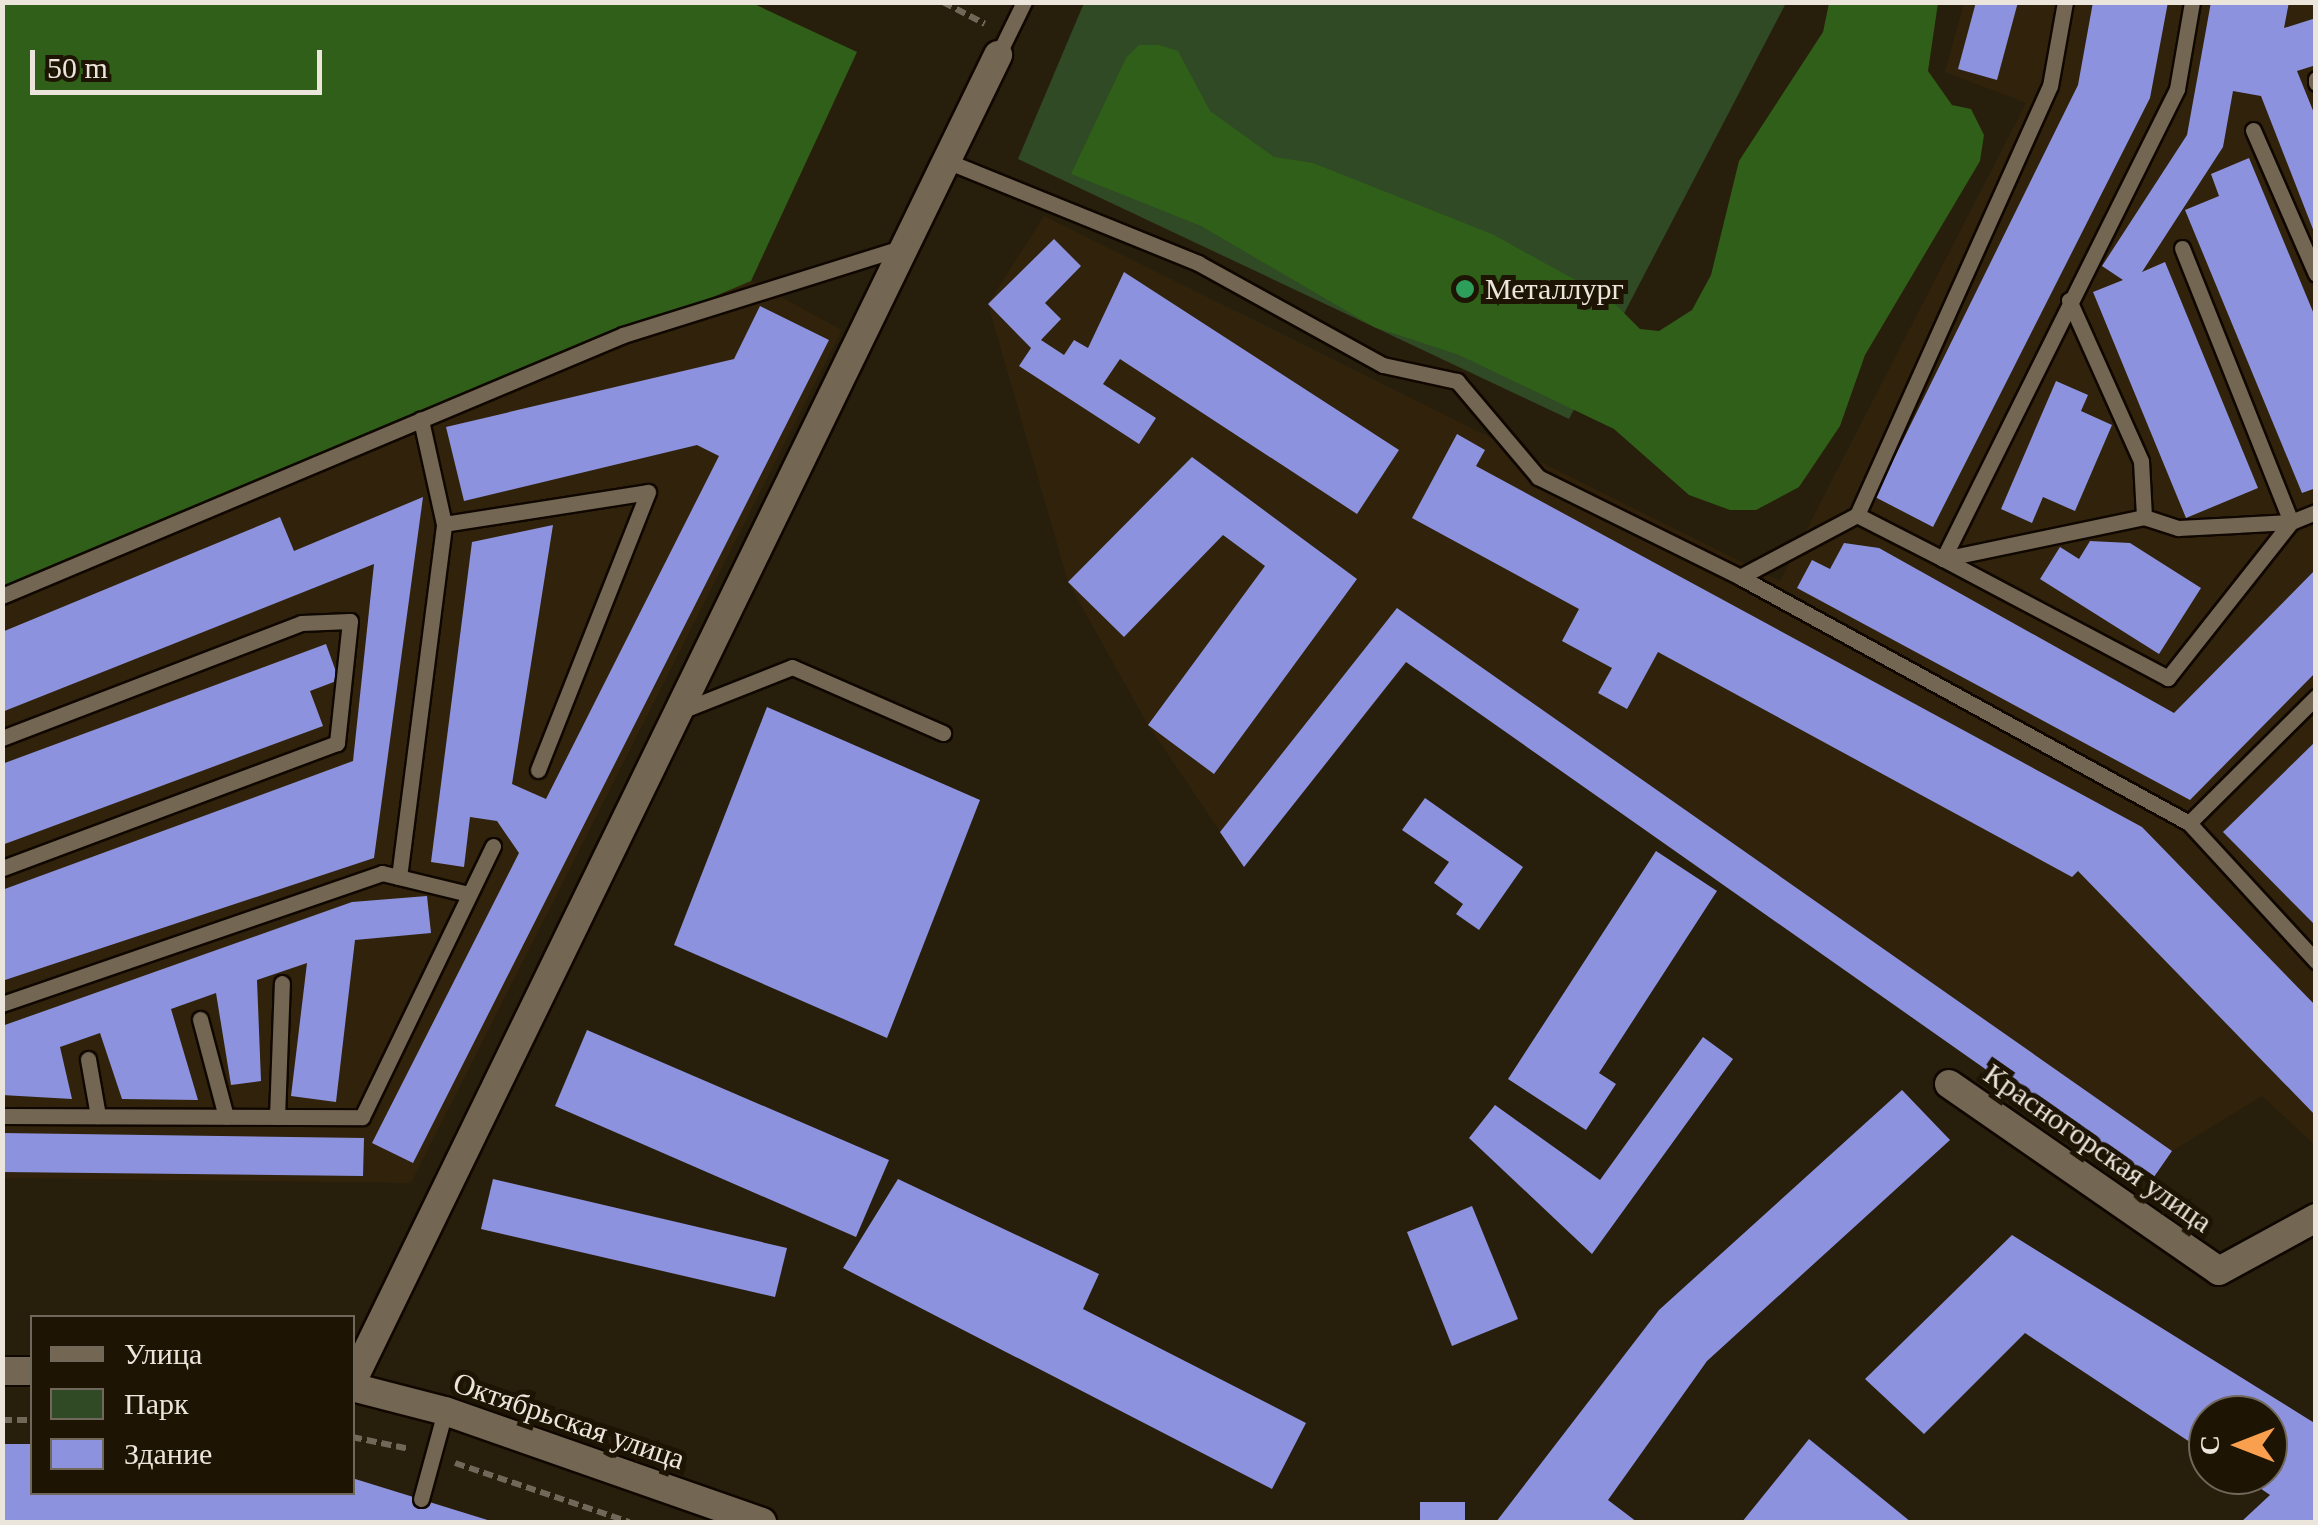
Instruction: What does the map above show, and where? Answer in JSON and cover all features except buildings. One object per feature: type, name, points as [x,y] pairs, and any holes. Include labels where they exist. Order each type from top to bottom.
[{"type":"street","points":[[355,1379],[1004,44]]},
{"type":"street","name":"Красногорская улица","points":[[1949,1084],[2220,1270],[2316,1218]]},
{"type":"street","points":[[2,1371],[30,1371]]},
{"type":"street","name":"Октябрьская улица","points":[[355,1386],[445,1411],[762,1522]]},
{"type":"lane","points":[[1004,44],[1024,2]]},
{"type":"lane","points":[[1740,578],[1857,515],[2050,86],[2066,2]]},
{"type":"lane","points":[[1942,559],[2177,90],[2192,2]]},
{"type":"lane","points":[[2254,130],[2316,274]]},
{"type":"lane","points":[[947,161],[1198,263],[1384,365],[1457,381],[1538,477],[1740,578],[2189,824],[2316,960]]},
{"type":"lane","points":[[2,596],[623,335],[903,247]]},
{"type":"lane","points":[[2182,248],[2291,522]]},
{"type":"lane","points":[[2069,300],[2141,461],[2144,516]]},
{"type":"lane","points":[[398,878],[444,524],[421,420]]},
{"type":"lane","points":[[444,524],[648,492],[538,770]]},
{"type":"lane","points":[[1942,559],[2144,516],[2178,528],[2291,522],[2316,512]]},
{"type":"lane","points":[[1857,515],[2168,678],[2291,522]]},
{"type":"lane","points":[[2,738],[301,624],[350,620],[337,743],[2,868]]},
{"type":"lane","points":[[678,712],[792,666],[943,733]]},
{"type":"lane","points":[[2189,824],[2316,696]]},
{"type":"lane","points":[[2,1116],[362,1117],[493,846]]},
{"type":"lane","points":[[2,1004],[382,874],[469,894]]},
{"type":"lane","points":[[277,1117],[282,983]]},
{"type":"lane","points":[[200,1019],[226,1117]]},
{"type":"lane","points":[[88,1060],[98,1116]]},
{"type":"lane","points":[[421,1499],[445,1411]]},
{"type":"path","points":[[943,2],[1004,44]]},
{"type":"path","points":[[2,1420],[30,1420]]},
{"type":"path","points":[[355,1438],[432,1456],[629,1522]]},
{"type":"shaded area","points":[[1964,3],[2315,3],[2315,1145],[2262,1096],[2172,1151],[2149,1184],[1407,663],[1244,867],[1148,725],[1068,582],[988,304],[1044,216],[1780,581],[2026,103],[1945,72]]},
{"type":"shaded area","points":[[751,281],[842,330],[411,1183],[3,1178],[3,596]]},
{"type":"green space","points":[[3,3],[752,3],[857,52],[751,281],[3,596]]},
{"type":"green space","name":"Металлург","points":[[1084,3],[1786,3],[1569,419],[1018,159]]},
{"type":"green space","points":[[1829,3],[1938,3],[1928,71],[1952,105],[1971,109],[1984,135],[1980,161],[1865,355],[1840,426],[1799,487],[1756,510],[1730,510],[1689,495],[1614,429],[1459,355],[1374,327],[1201,226],[1071,174],[1126,58],[1139,45],[1159,45],[1178,51],[1210,111],[1274,157],[1313,163],[1492,234],[1610,299],[1640,329],[1659,331],[1692,310],[1711,275],[1739,161],[1823,32]]},
{"type":"place","name":"Металлург","points":[[1465,289]]}]
